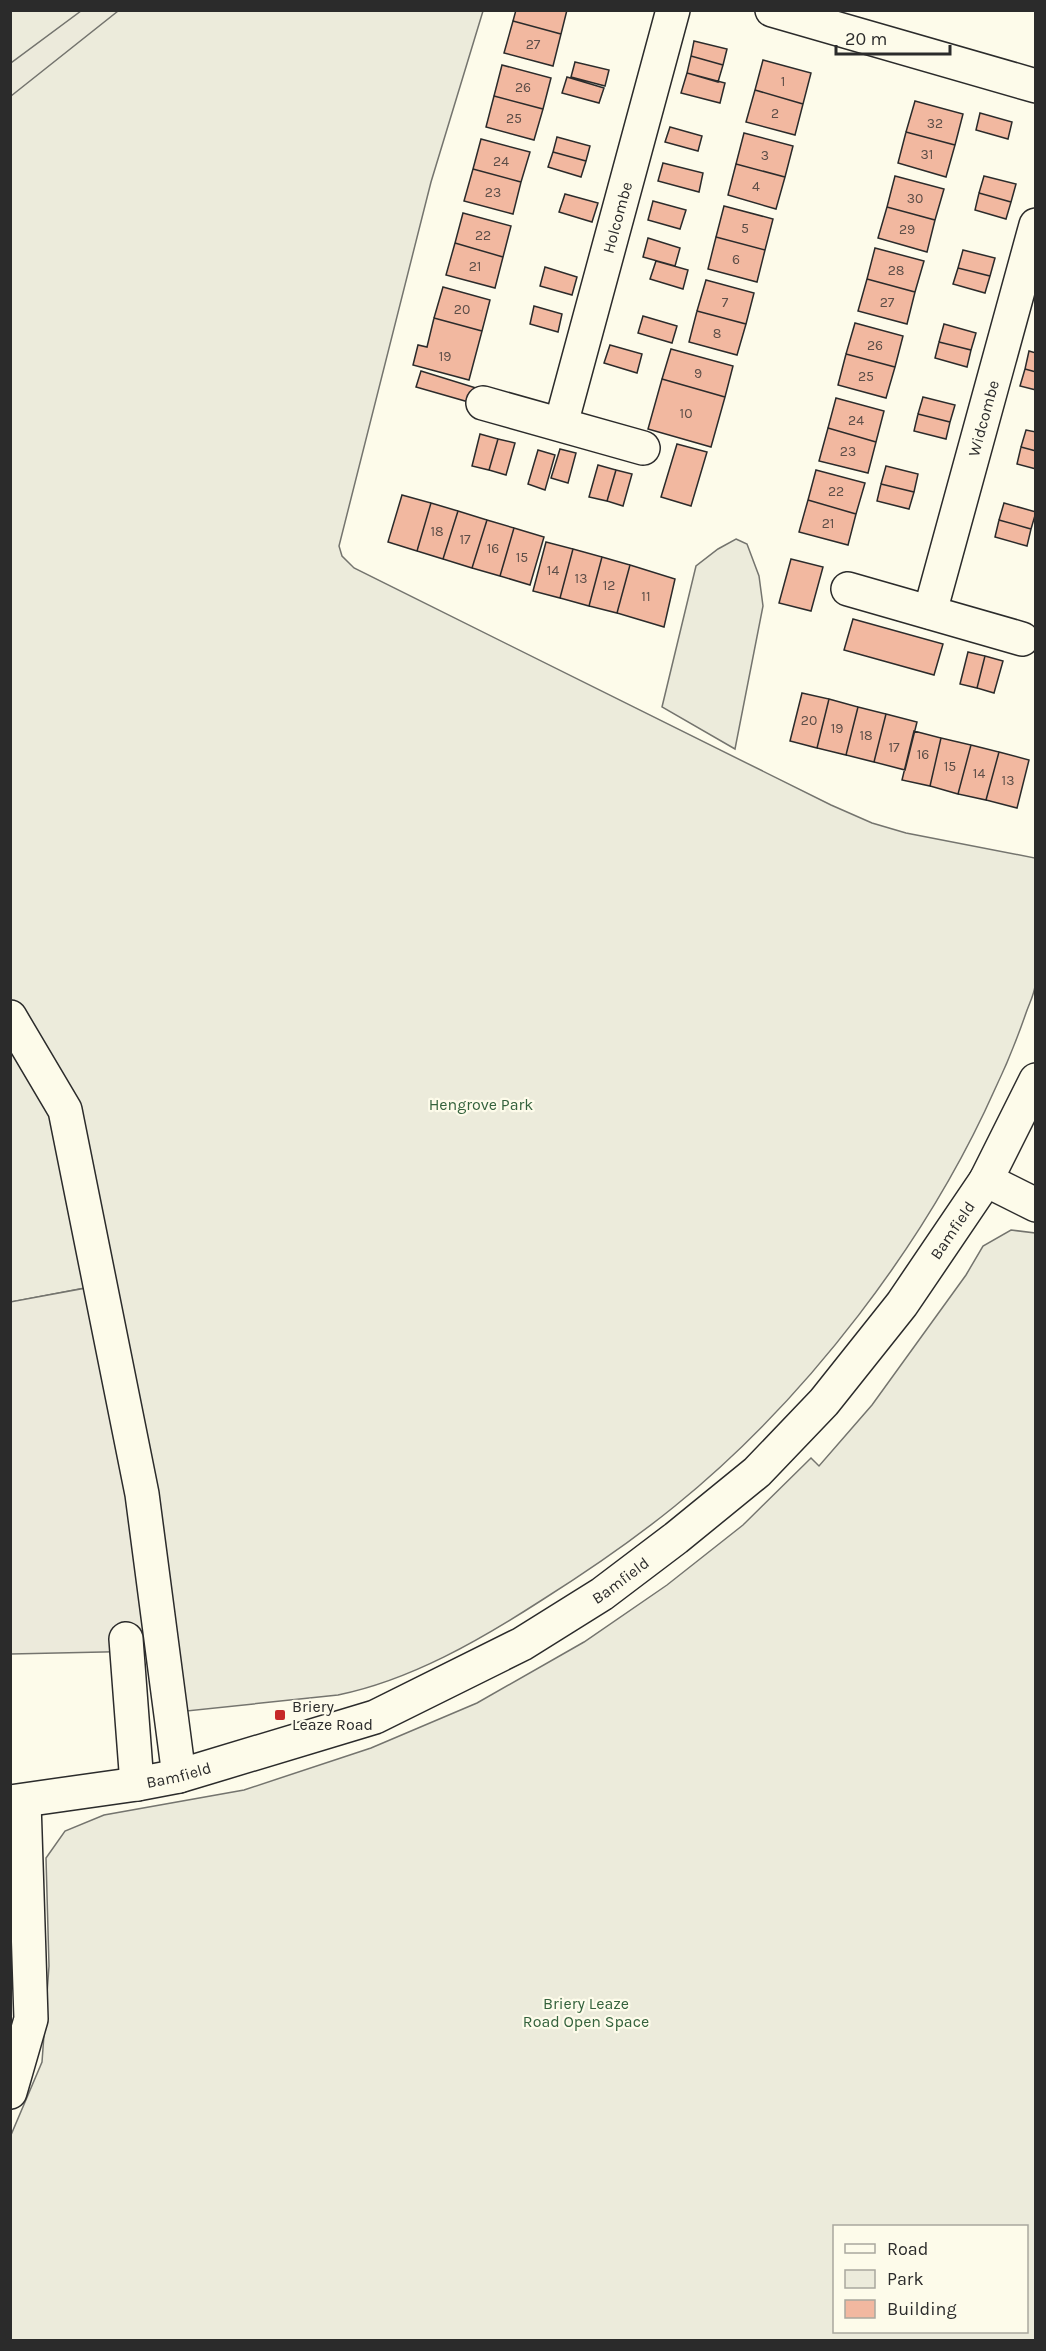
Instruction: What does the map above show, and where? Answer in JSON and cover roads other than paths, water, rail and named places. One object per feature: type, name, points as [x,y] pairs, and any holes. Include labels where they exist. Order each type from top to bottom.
[{"type":"street","name":"Holcombe","points":[[561,423],[673,10]]},
{"type":"street","points":[[772,10],[1035,86]]},
{"type":"street","name":"Widcombe","points":[[930,612],[1035,225]]},
{"type":"street","points":[[483,403],[644,447]]},
{"type":"street","points":[[849,589],[1022,639]]},
{"type":"street","points":[[10,1017],[65,1110],[142,1494],[179,1776]]},
{"type":"street","name":"Bamfield","points":[[17,1802],[179,1776],[375,1717],[522,1644],[602,1594],[757,1472],[824,1402],[902,1304],[986,1180],[1035,1080]]},
{"type":"street","points":[[986,1180],[1035,1205]]},
{"type":"street","points":[[126,1639],[137,1784]]},
{"type":"street","points":[[10,2092],[31,2019],[17,1802]]},
{"type":"place","name":"Briery Leaze Road","points":[[280,1715]]},
{"type":"park label","name":"Hengrove Park","points":[[481,1104]]},
{"type":"park label","name":"Briery Leaze Road Open Space","points":[[586,2012]]}]
